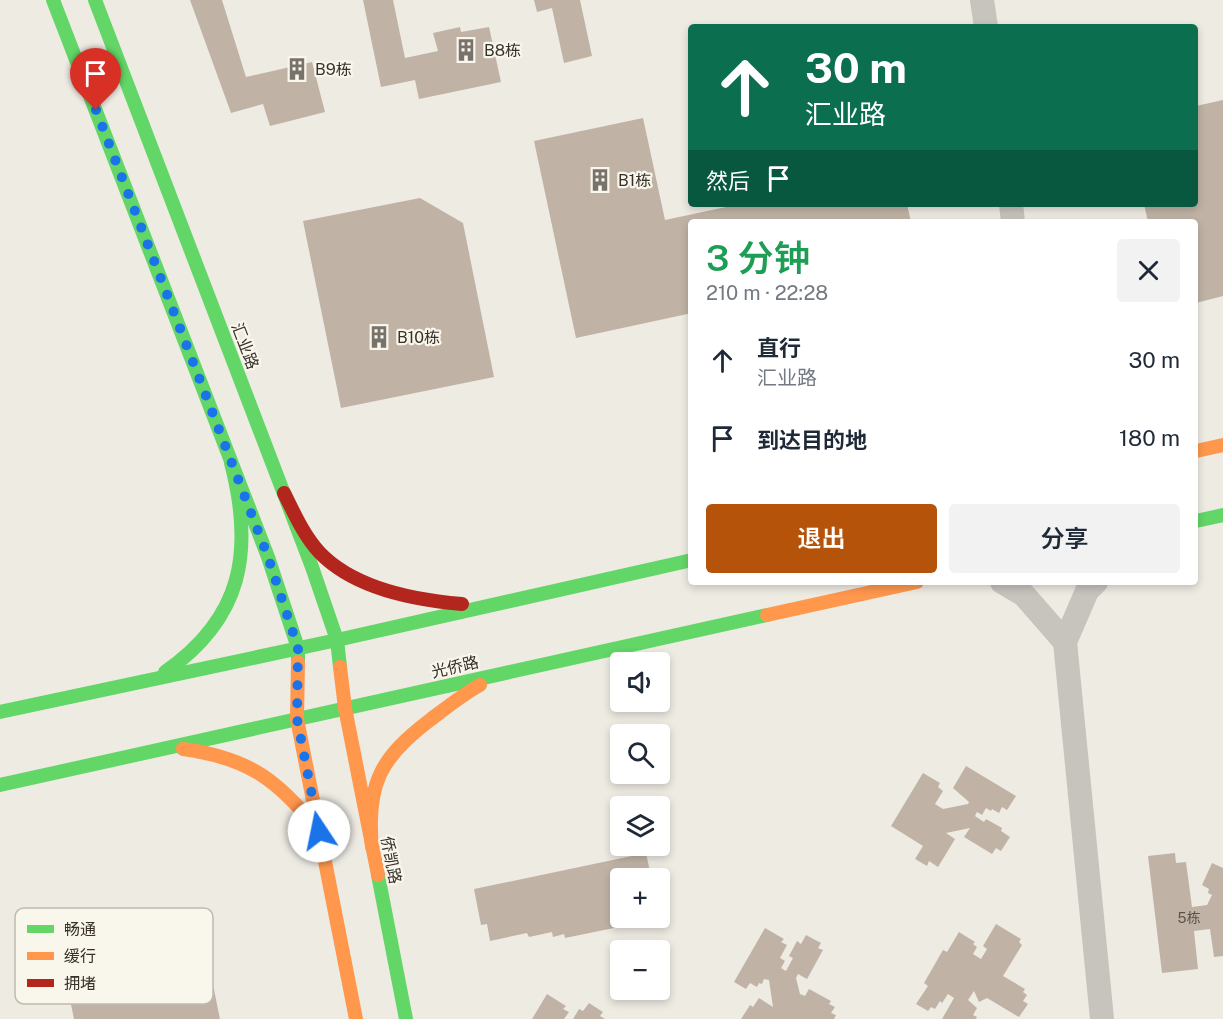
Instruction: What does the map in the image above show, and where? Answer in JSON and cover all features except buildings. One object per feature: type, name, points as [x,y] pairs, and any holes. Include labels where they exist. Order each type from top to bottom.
[{"type":"main road","points":[[53,0],[268,557],[298,648],[297,719],[356,1019]]},
{"type":"main road","name":"汇业路","points":[[95,0],[284,493],[337,640],[345,708]]},
{"type":"main road","points":[[1198,451],[1223,445]]},
{"type":"main road","points":[[153,679],[190,655],[203,642],[218,624],[228,604],[236,581],[241,527],[240,500],[231,463]]},
{"type":"main road","points":[[284,493],[301,526],[320,553],[342,570],[405,595],[442,603],[491,606]]},
{"type":"main road","points":[[1198,521],[1223,515]]},
{"type":"main road","points":[[0,712],[337,640],[688,561]]},
{"type":"main road","name":"光侨路","points":[[0,785],[903,585]]},
{"type":"main road","points":[[372,847],[369,827],[374,786],[382,768],[394,751],[408,736],[467,692],[509,672]]},
{"type":"main road","name":"侨凯路","points":[[345,708],[406,1019]]},
{"type":"main road","points":[[169,747],[205,751],[239,761],[270,779],[297,802],[319,831]]},
{"type":"street","points":[[982,0],[986,24]]},
{"type":"street","points":[[1007,585],[1024,595],[1065,642]]},
{"type":"street","points":[[1093,585],[1087,591],[1065,642],[1102,1019]]},
{"type":"traffic: fast","points":[[53,0],[268,557],[298,648],[298,662]]},
{"type":"traffic: fast","points":[[95,0],[312,567],[337,640],[340,667]]},
{"type":"traffic: fast","points":[[165,672],[191,651],[211,629],[226,605],[236,580],[241,554],[241,525],[238,495],[231,463]]},
{"type":"traffic: fast","points":[[1198,521],[1223,515]]},
{"type":"traffic: fast","points":[[0,712],[337,640],[688,561]]},
{"type":"traffic: fast","points":[[0,785],[767,615]]},
{"type":"traffic: fast","points":[[378,875],[406,1019]]},
{"type":"traffic: slow","points":[[1198,451],[1223,445]]},
{"type":"traffic: slow","points":[[767,615],[903,585]]},
{"type":"traffic: slow","points":[[298,662],[297,719],[356,1019]]},
{"type":"traffic: slow","points":[[340,667],[345,708],[378,875]]},
{"type":"traffic: slow","points":[[372,847],[371,825],[375,789],[380,774],[389,760],[413,733],[480,685]]},
{"type":"traffic: slow","points":[[183,749],[226,758],[260,774],[290,798],[319,831]]},
{"type":"traffic: jam","points":[[284,493],[314,546],[350,576],[405,596],[462,604]]},
{"type":"place","name":"B8栋","points":[[466,50]]},
{"type":"place","name":"B9栋","points":[[297,69]]},
{"type":"place","name":"B1栋","points":[[600,180]]},
{"type":"place","name":"B10栋","points":[[379,337]]},
{"type":"route","points":[[96,110],[268,557],[298,648],[297,719],[319,831]]}]
